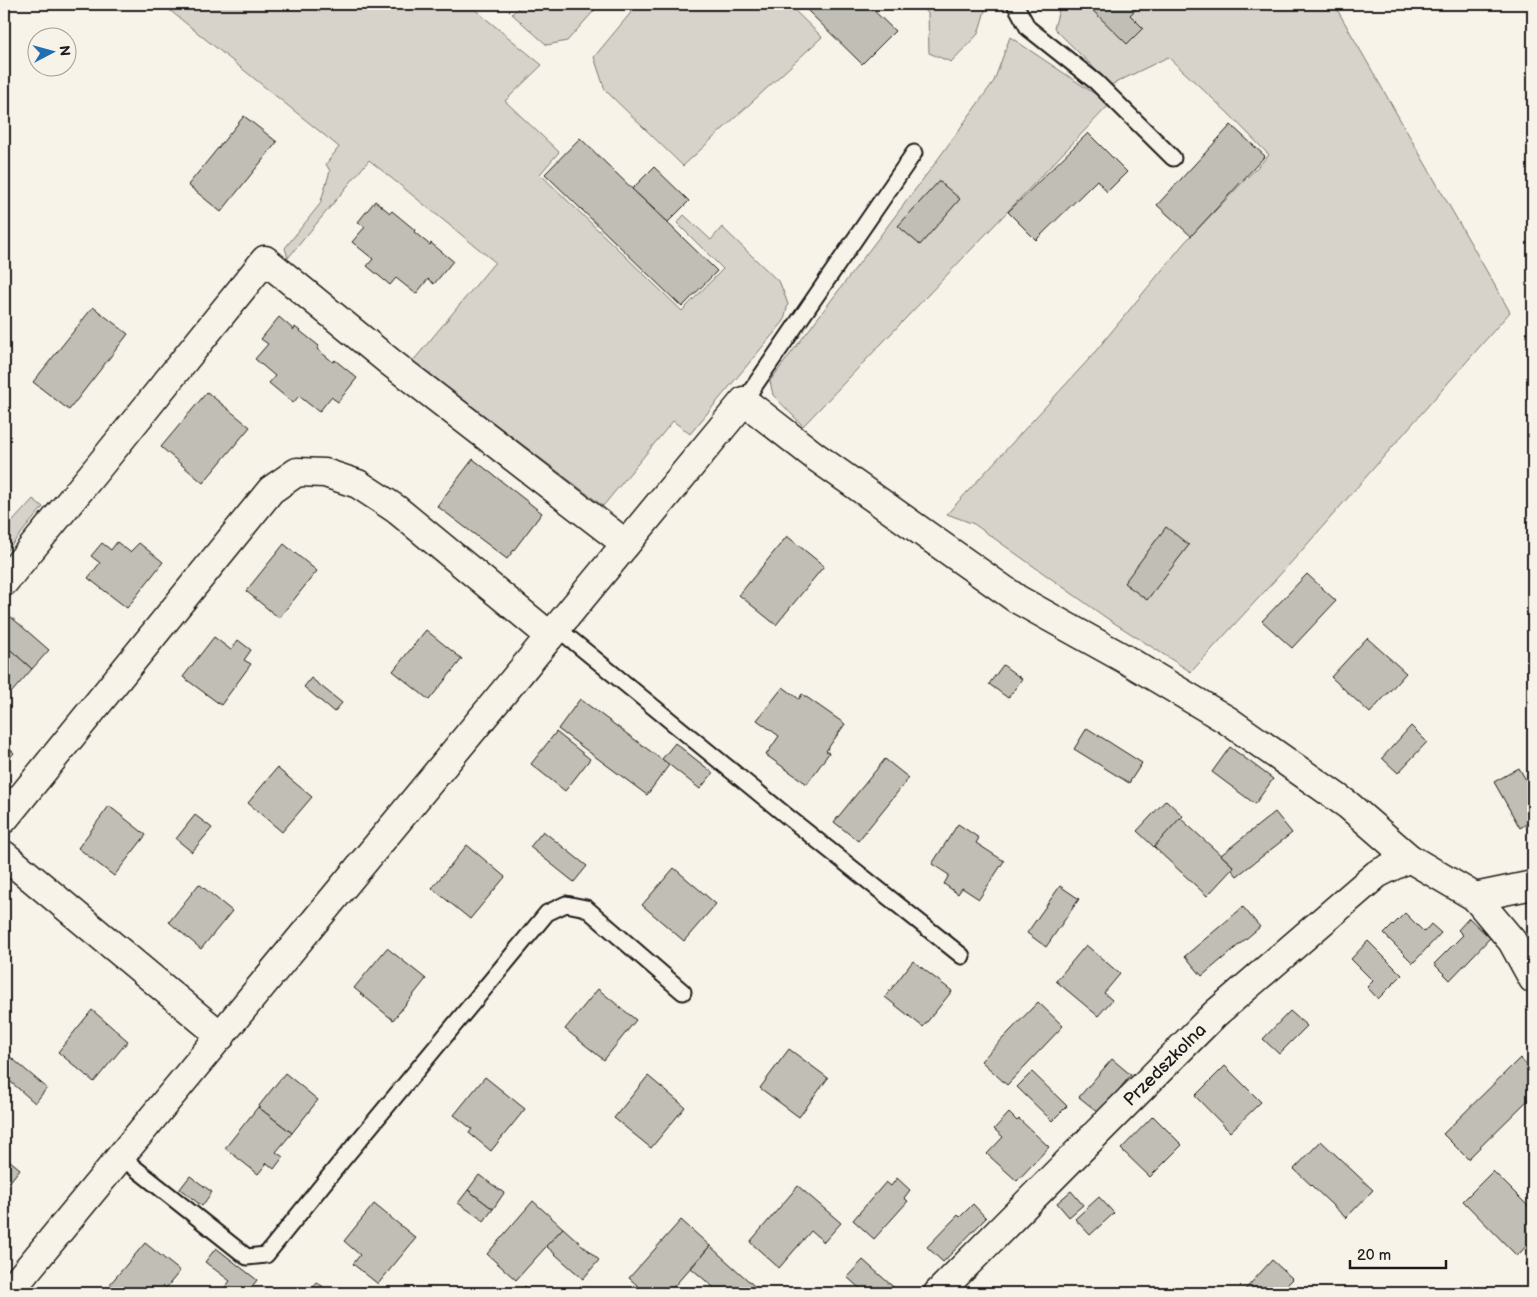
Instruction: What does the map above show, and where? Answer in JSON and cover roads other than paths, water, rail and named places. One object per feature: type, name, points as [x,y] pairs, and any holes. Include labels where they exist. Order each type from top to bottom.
[{"type":"street","points":[[4,582],[265,260],[390,362],[626,544]]},
{"type":"street","points":[[8,1293],[744,400],[816,457],[1017,599],[1125,659],[1227,720],[1348,805],[1409,858],[1475,897],[1512,941],[1533,979]]},
{"type":"street","points":[[4,819],[271,490],[297,472],[325,473],[358,484],[396,509],[554,632]]},
{"type":"street","points":[[4,854],[221,1036]]},
{"type":"street","name":"Przedszkolna","points":[[938,1293],[1215,1014],[1377,874],[1409,858]]},
{"type":"street","points":[[1475,897],[1533,885]]},
{"type":"lane","points":[[1015,4],[1028,28],[1096,82],[1173,158]]},
{"type":"lane","points":[[744,400],[914,153]]},
{"type":"lane","points":[[554,632],[962,956]]},
{"type":"lane","points":[[121,1157],[247,1257],[266,1255],[547,913],[566,904],[586,908],[684,992]]}]
